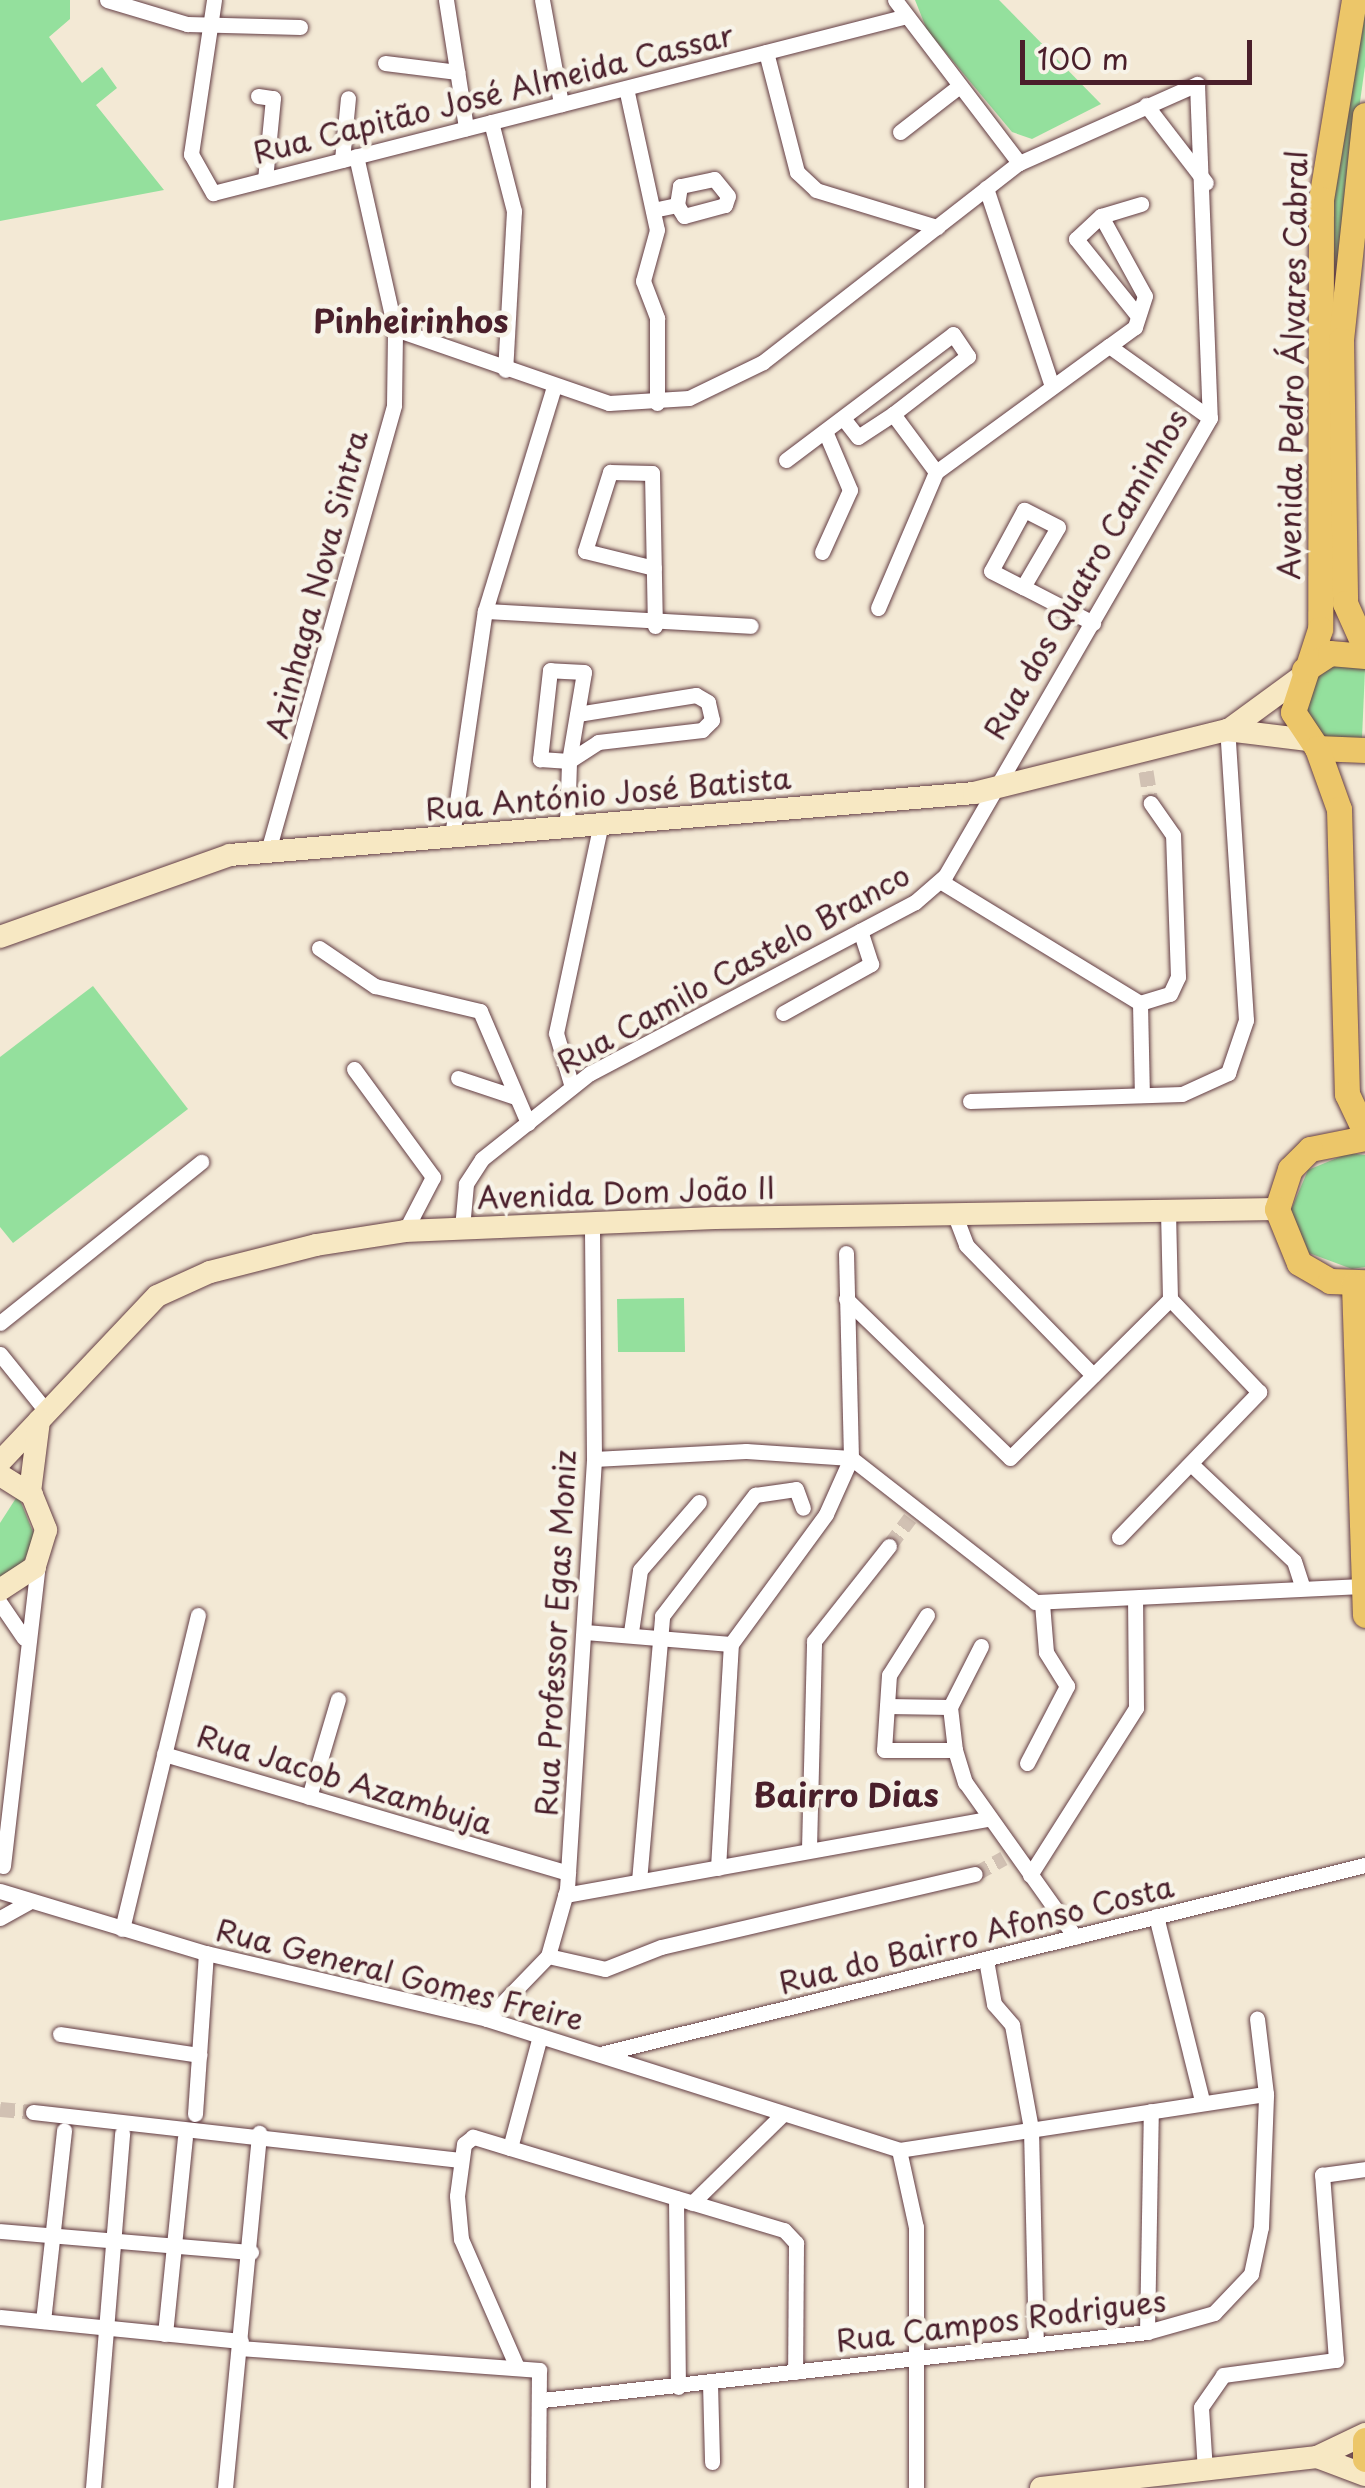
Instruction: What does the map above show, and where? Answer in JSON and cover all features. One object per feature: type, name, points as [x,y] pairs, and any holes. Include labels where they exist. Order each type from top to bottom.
[{"type":"main road","name":"Avenida Pedro Álvares Cabral","points":[[1354,0],[1323,170],[1322,603],[1293,712],[1313,744],[1339,809],[1347,1094],[1365,1135]]},
{"type":"main road","name":"Avenida Pedro Álvares Cabral","points":[[1301,675],[1330,653],[1365,652],[1345,603],[1341,374],[1365,115]]},
{"type":"main road","name":"Rua António José Batista","points":[[0,937],[174,868],[268,850],[992,790],[1144,762],[1227,730],[1301,675]]},
{"type":"main road","name":"Rua António José Batista","points":[[1227,730],[1313,744]]},
{"type":"main road","name":"Avenida Pedro Álvares Cabral","points":[[1313,744],[1365,753],[1339,809]]},
{"type":"main road","name":"Avenida Pedro Álvares Cabral","points":[[1278,1209],[1290,1169],[1323,1142],[1347,1094]]},
{"type":"main road","points":[[1323,1142],[1365,1135]]},
{"type":"main road","name":"Avenida Dom João II","points":[[0,1462],[130,1317],[186,1281],[405,1231],[954,1213],[1278,1209]]},
{"type":"main road","points":[[1278,1209],[1299,1262],[1359,1283],[1365,1615]]},
{"type":"main road","points":[[30,1492],[43,1415]]},
{"type":"main road","points":[[0,1475],[30,1492],[45,1523],[40,1557],[0,1590]]},
{"type":"main road","points":[[1041,2488],[1195,2477],[1317,2457],[1365,2437],[1365,2459]]},
{"type":"main road","points":[[1317,2457],[1365,2475]]},
{"type":"street","points":[[107,0],[187,24],[210,21],[300,27]]},
{"type":"street","points":[[210,21],[214,0]]},
{"type":"street","points":[[446,0],[466,128]]},
{"type":"street","points":[[542,0],[561,104]]},
{"type":"street","points":[[896,0],[903,18],[1019,163]]},
{"type":"street","name":"Rua Capitão José Almeida Cassar","points":[[210,21],[192,154],[213,192],[903,18]]},
{"type":"street","points":[[766,52],[796,172],[816,190],[936,227]]},
{"type":"street","points":[[385,63],[457,72]]},
{"type":"street","name":"Rua dos Quatro Caminhos","points":[[992,790],[1210,418],[1206,183],[1198,84],[1146,105]]},
{"type":"street","points":[[900,132],[958,87]]},
{"type":"street","points":[[626,88],[653,210],[644,282],[656,318],[658,403]]},
{"type":"street","points":[[258,96],[272,98],[265,179]]},
{"type":"street","name":"Azinhaga Nova Sintra","points":[[268,850],[394,405],[395,329],[349,158],[348,98]]},
{"type":"street","points":[[395,329],[553,390],[658,403],[716,389],[763,362],[1019,163],[1146,105],[1206,183]]},
{"type":"street","points":[[491,122],[514,211],[505,370]]},
{"type":"street","points":[[986,188],[1052,386]]},
{"type":"street","points":[[1138,316],[1076,240],[1101,216],[1141,204]]},
{"type":"street","points":[[653,210],[677,206]]},
{"type":"street","points":[[878,608],[936,472],[1109,346],[1138,316],[1145,296],[1101,216]]},
{"type":"street","points":[[786,460],[953,334],[968,356],[858,437],[842,418]]},
{"type":"street","points":[[1109,346],[1210,418]]},
{"type":"street","points":[[452,836],[486,611],[553,390]]},
{"type":"street","points":[[894,414],[936,472]]},
{"type":"street","points":[[822,552],[850,490],[825,431]]},
{"type":"street","points":[[654,568],[585,551],[610,472],[652,473],[654,568],[655,626]]},
{"type":"street","points":[[1022,587],[1058,527],[1024,510],[991,570],[1022,587],[1093,623]]},
{"type":"street","points":[[486,611],[655,626],[750,626]]},
{"type":"street","points":[[567,826],[569,761],[584,672],[550,670],[540,759],[569,761],[598,742],[702,730],[712,720],[708,702],[696,695],[578,714]]},
{"type":"street","points":[[970,1101],[1142,1095],[1208,1087],[1240,1052],[1246,957],[1227,730]]},
{"type":"street","name":"Rua Camilo Castelo Branco","points":[[462,1228],[474,1170],[528,1123],[572,1087],[860,931],[940,882],[992,790]]},
{"type":"street","points":[[940,882],[1140,1003],[1170,994],[1178,978],[1173,835],[1151,803]]},
{"type":"street","points":[[572,1087],[556,1033],[601,823]]},
{"type":"street","points":[[782,1013],[871,964],[860,931]]},
{"type":"street","points":[[319,948],[375,986],[480,1011],[503,1049],[515,1096],[528,1123]]},
{"type":"street","points":[[1140,1003],[1142,1095]]},
{"type":"street","points":[[354,1069],[382,1096],[384,1116],[433,1177],[405,1231]]},
{"type":"street","points":[[458,1078],[515,1096]]},
{"type":"street","points":[[0,1323],[201,1162]]},
{"type":"street","points":[[1119,1537],[1191,1464],[1259,1386],[1170,1299],[1168,1210]]},
{"type":"street","points":[[954,1213],[966,1244],[1094,1375]]},
{"type":"street","name":"Rua Professor Egas Moniz","points":[[488,2019],[548,1956],[567,1885],[594,1459],[592,1223]]},
{"type":"street","points":[[718,1868],[731,1644],[826,1514],[851,1458],[846,1253]]},
{"type":"street","points":[[846,1299],[1010,1458],[1170,1299]]},
{"type":"street","points":[[0,1354],[43,1415]]},
{"type":"street","points":[[594,1459],[746,1451],[851,1458],[914,1514],[1042,1603],[1364,1586]]},
{"type":"street","points":[[1191,1464],[1294,1560],[1303,1588]]},
{"type":"street","points":[[639,1882],[662,1616],[755,1495],[796,1489],[803,1508]]},
{"type":"street","points":[[631,1632],[640,1570],[699,1502]]},
{"type":"street","points":[[809,1850],[814,1641],[888,1546]]},
{"type":"street","points":[[0,1888],[3,1803],[40,1557]]},
{"type":"street","points":[[1030,1876],[1136,1708],[1134,1598]]},
{"type":"street","points":[[0,1603],[28,1651]]},
{"type":"street","points":[[1027,1763],[1066,1686],[1046,1652],[1042,1603]]},
{"type":"street","points":[[122,1928],[198,1615]]},
{"type":"street","points":[[927,1615],[889,1675],[884,1750],[954,1750]]},
{"type":"street","points":[[585,1632],[631,1632],[731,1644]]},
{"type":"street","points":[[981,1646],[950,1706],[954,1750],[1009,1856],[1030,1876],[1075,1936]]},
{"type":"street","points":[[309,1797],[338,1698]]},
{"type":"street","points":[[887,1706],[950,1706]]},
{"type":"street","name":"Rua Jacob Azambuja","points":[[164,1754],[309,1797],[567,1885]]},
{"type":"street","points":[[567,1885],[639,1882],[990,1819]]},
{"type":"street","name":"Rua do Bairro Afonso Costa","points":[[600,2053],[647,2047],[1365,1865]]},
{"type":"street","points":[[548,1956],[605,1969],[662,1946],[976,1874]]},
{"type":"street","name":"Rua General Gomes Freire","points":[[0,1888],[31,1901],[206,1953],[488,2019],[899,2150]]},
{"type":"street","points":[[0,1918],[31,1901]]},
{"type":"street","points":[[1156,1916],[1202,2100]]},
{"type":"street","points":[[195,2114],[206,1953]]},
{"type":"street","points":[[986,1960],[994,2004],[1012,2025],[1031,2130],[1036,2344]]},
{"type":"street","name":"Rua Campos Rodrigues","points":[[543,2400],[1147,2332],[1214,2313],[1251,2274],[1266,2094],[1257,2019]]},
{"type":"street","points":[[60,2034],[199,2055]]},
{"type":"street","points":[[510,2148],[540,2036]]},
{"type":"street","points":[[647,2047],[647,2070]]},
{"type":"street","points":[[916,2488],[916,2227],[899,2150],[1079,2124],[1202,2100],[1266,2094]]},
{"type":"street","points":[[1147,2332],[1150,2111]]},
{"type":"street","points":[[33,2112],[259,2133],[460,2160]]},
{"type":"street","points":[[678,2387],[684,2200],[782,2115]]},
{"type":"street","points":[[43,2321],[64,2130]]},
{"type":"street","points":[[93,2488],[122,2133]]},
{"type":"street","points":[[226,2488],[259,2133]]},
{"type":"street","points":[[516,2365],[486,2306],[461,2239],[460,2160],[472,2137],[784,2230],[796,2244],[795,2372]]},
{"type":"street","points":[[165,2334],[185,2138]]},
{"type":"street","points":[[1195,2477],[1201,2406],[1223,2375],[1336,2360],[1322,2175],[1365,2169]]},
{"type":"street","points":[[0,2231],[250,2252]]},
{"type":"street","points":[[0,2317],[241,2344],[539,2370],[544,2381],[538,2488]]},
{"type":"street","points":[[710,2383],[712,2462]]},
{"type":"green space","points":[[0,0],[70,0],[70,19],[49,37],[82,83],[102,67],[117,88],[96,105],[164,190],[0,221]]},
{"type":"green space","points":[[915,0],[999,0],[1101,104],[1032,139],[1012,132],[927,30]]},
{"type":"green space","points":[[1365,0],[1365,66],[1330,318],[1335,152]]},
{"type":"green space","points":[[1335,663],[1365,669],[1362,738],[1324,738],[1305,715],[1318,672]]},
{"type":"green space","points":[[93,986],[188,1109],[13,1243],[0,1227],[0,1057]]},
{"type":"green space","points":[[1349,1153],[1365,1155],[1365,1267],[1352,1269],[1309,1253],[1291,1210],[1308,1170]]},
{"type":"green space","points":[[684,1298],[685,1352],[618,1352],[617,1299]]},
{"type":"green space","points":[[18,1495],[35,1537],[22,1565],[0,1578],[0,1523]]},
{"type":"tunnel","points":[[1146,771],[1151,803]]},
{"type":"tunnel","points":[[889,1546],[910,1518]]},
{"type":"tunnel","points":[[975,1874],[1004,1858]]},
{"type":"tunnel","points":[[0,2109],[33,2112]]},
{"type":"district","name":"Pinheirinhos","points":[[411,320]]},
{"type":"district","name":"Bairro Dias","points":[[846,1794]]}]
